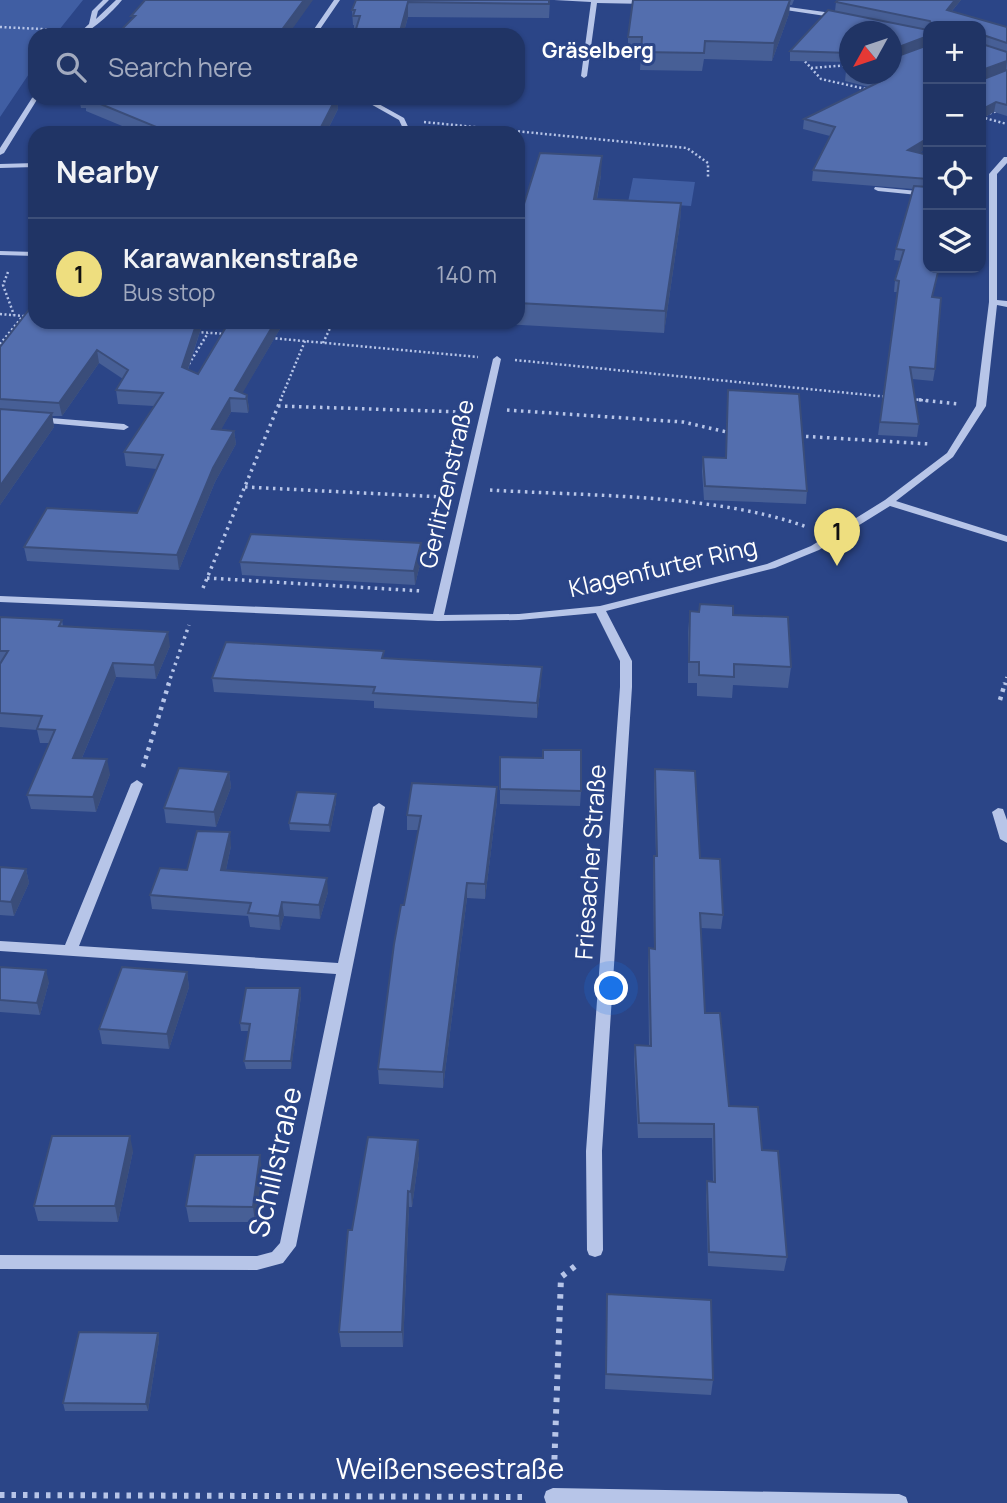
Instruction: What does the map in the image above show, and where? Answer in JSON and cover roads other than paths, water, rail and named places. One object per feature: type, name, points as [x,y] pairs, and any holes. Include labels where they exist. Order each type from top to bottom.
[{"type":"street","points":[[92,23],[95,11],[106,0]]},
{"type":"street","points":[[87,28],[109,12],[119,0]]},
{"type":"street","points":[[318,28],[337,0]]},
{"type":"street","points":[[557,0],[656,2]]},
{"type":"street","points":[[807,11],[812,0]]},
{"type":"street","points":[[584,75],[594,2]]},
{"type":"street","points":[[764,6],[842,17]]},
{"type":"street","points":[[0,153],[31,105]]},
{"type":"street","points":[[375,105],[402,120],[405,126]]},
{"type":"street","name":"Klagenfurter Ring","points":[[0,599],[439,618],[519,617],[600,609],[771,566],[815,548],[889,502],[950,454],[981,406],[993,302],[993,174],[1007,159]]},
{"type":"street","points":[[0,166],[28,165]]},
{"type":"street","points":[[878,189],[923,194]]},
{"type":"street","points":[[986,197],[993,195]]},
{"type":"street","points":[[0,253],[28,254]]},
{"type":"street","points":[[993,302],[1007,304]]},
{"type":"street","name":"Gerlitzenstraße","points":[[439,618],[497,359]]},
{"type":"street","points":[[27,419],[124,427]]},
{"type":"street","points":[[889,502],[1007,539]]},
{"type":"street","name":"Friesacher Straße","points":[[595,1250],[594,1151],[626,687],[625,661],[600,609]]},
{"type":"street","points":[[71,948],[137,784]]},
{"type":"street","name":"Schillstraße","points":[[0,1262],[257,1263],[277,1258],[288,1246],[379,807]]},
{"type":"street","points":[[998,812],[1007,839]]},
{"type":"street","points":[[0,946],[71,948],[344,969]]},
{"type":"street","name":"Weißenseestraße","points":[[553,1497],[899,1503]]},
{"type":"lane","points":[[993,195],[1007,192]]},
{"type":"place","name":"Karawankenstraße","points":[[837,566]]},
{"type":"district","name":"Gräselberg","points":[[598,51]]}]
